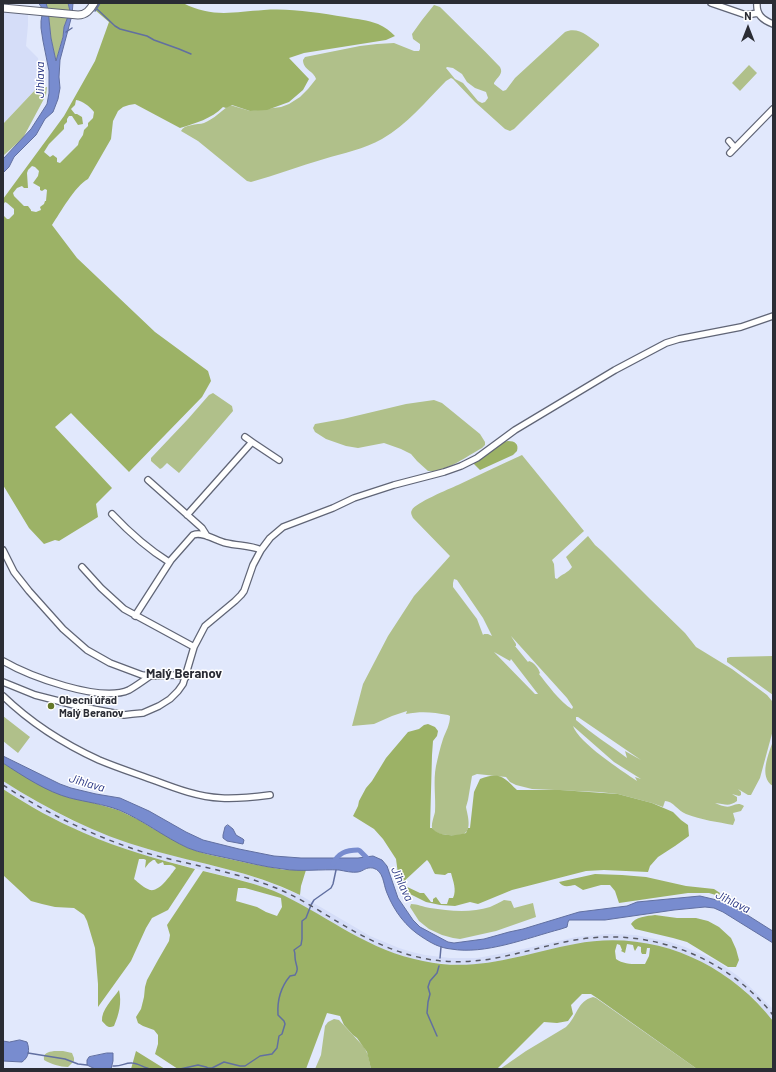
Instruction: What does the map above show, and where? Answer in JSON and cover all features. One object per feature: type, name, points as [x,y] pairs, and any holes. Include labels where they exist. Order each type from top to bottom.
[{"type":"street","points":[[3,8],[75,15],[84,14],[94,3]]},
{"type":"street","points":[[711,3],[746,15],[758,13]]},
{"type":"street","points":[[757,3],[758,13],[762,19],[773,24]]},
{"type":"street","points":[[730,153],[773,109]]},
{"type":"street","points":[[729,141],[735,148]]},
{"type":"street","points":[[3,682],[31,694],[61,702],[128,715],[143,713],[165,702],[178,691],[186,677],[194,647],[205,626],[235,601],[244,591],[253,565],[261,550],[277,530],[354,498],[461,466],[477,458],[515,430],[615,370],[666,343],[741,327],[773,316]]},
{"type":"street","points":[[245,437],[279,460]]},
{"type":"street","points":[[186,515],[252,442]]},
{"type":"street","points":[[148,480],[202,528],[207,536]]},
{"type":"street","points":[[112,514],[124,527],[145,545],[169,562]]},
{"type":"street","points":[[135,616],[169,562],[193,535],[196,534],[207,536],[225,543],[237,546],[254,547],[261,550]]},
{"type":"street","points":[[3,550],[14,572],[29,591],[63,629],[81,646],[100,658],[135,673],[150,676],[168,674],[186,677]]},
{"type":"street","points":[[82,567],[101,588],[135,616],[194,647]]},
{"type":"street","points":[[3,661],[23,671],[87,692],[108,693],[129,690],[150,676]]},
{"type":"street","points":[[3,696],[12,705],[50,734],[98,760],[116,767],[198,795],[221,798],[270,795]]},
{"type":"shaded area","points":[[3,11],[28,14],[26,46],[38,58],[40,72],[37,88],[3,124]]},
{"type":"shaded area","points":[[3,781],[71,820],[148,849],[245,874],[271,883],[300,895],[370,936],[412,952],[450,958],[477,958],[576,937],[608,934],[636,935],[670,942],[715,960],[738,976],[773,1009],[773,1021],[757,1002],[724,975],[635,942],[609,941],[577,944],[477,965],[423,962],[397,955],[367,942],[296,902],[269,889],[244,881],[146,856],[120,848],[85,834],[48,816],[3,789]]},
{"type":"green space","points":[[46,3],[68,3],[70,11],[64,27],[56,61],[51,38]]},
{"type":"green space","points":[[98,3],[183,3],[204,11],[223,13],[264,10],[294,10],[358,19],[378,24],[383,26],[395,36],[386,40],[304,53],[289,58],[309,79],[303,90],[289,102],[267,110],[250,111],[232,105],[226,108],[223,107],[213,115],[203,120],[180,128],[135,104],[123,107],[118,111],[113,121],[111,139],[88,179],[83,182],[73,193],[52,225],[77,258],[155,332],[208,371],[211,381],[202,397],[129,472],[71,413],[55,427],[112,488],[96,504],[98,517],[59,541],[55,540],[44,544],[29,528],[3,485],[3,215],[9,219],[14,214],[14,209],[5,202],[3,205],[3,199],[64,116],[95,61],[109,22],[95,10]],"holes":[[[76,100],[88,106],[94,112],[93,118],[84,130],[78,145],[60,163],[57,162],[57,158],[53,155],[50,157],[44,152],[49,144],[64,129],[64,125],[69,116],[72,116],[78,125],[83,124],[82,117],[75,114],[71,109],[75,105]],[[32,166],[39,171],[38,176],[33,183],[40,187],[40,190],[47,190],[46,201],[40,207],[41,210],[36,212],[31,211],[28,206],[24,206],[13,193],[17,188],[22,186],[24,188],[28,188],[27,173]]]},
{"type":"green space","points":[[434,5],[440,7],[500,67],[501,74],[494,84],[503,91],[506,90],[515,78],[565,32],[574,30],[579,31],[599,44],[599,46],[514,129],[510,131],[505,129],[451,78],[446,81],[408,120],[382,139],[361,148],[251,182],[247,181],[198,141],[181,131],[185,127],[208,121],[230,105],[250,111],[281,107],[289,104],[300,97],[316,79],[303,63],[305,57],[360,46],[394,43],[414,51],[419,51],[420,44],[413,39],[412,34]],"holes":[[[446,68],[453,68],[462,74],[467,82],[475,88],[486,92],[488,98],[485,102],[482,103],[478,101],[463,83],[455,79]]]},
{"type":"green space","points":[[749,65],[757,73],[740,91],[732,83]]},
{"type":"green space","points":[[47,87],[46,95],[23,138],[3,156],[3,124],[37,88]]},
{"type":"green space","points":[[213,393],[232,406],[233,411],[179,473],[167,463],[160,469],[151,461],[151,458],[209,395]]},
{"type":"green space","points":[[434,400],[442,403],[480,434],[485,442],[485,445],[482,448],[449,467],[435,471],[428,471],[411,454],[384,443],[358,448],[346,446],[326,439],[315,432],[313,428],[315,424],[406,404]]},
{"type":"green space","points":[[503,442],[514,442],[517,445],[517,451],[513,455],[480,470],[473,463]]},
{"type":"green space","points":[[522,455],[584,531],[552,560],[554,564],[555,578],[557,579],[572,567],[566,557],[588,536],[595,545],[685,633],[696,647],[732,669],[767,695],[772,701],[773,730],[760,778],[751,795],[748,795],[738,789],[741,792],[741,795],[739,796],[732,794],[737,797],[737,801],[734,803],[727,805],[715,803],[729,807],[738,804],[744,806],[741,811],[733,813],[735,820],[733,825],[710,821],[683,813],[668,801],[665,801],[663,807],[618,794],[532,789],[516,785],[510,782],[506,777],[477,774],[472,776],[466,807],[468,820],[467,831],[460,835],[441,834],[434,831],[432,828],[432,821],[435,812],[435,772],[440,749],[449,725],[450,716],[427,712],[406,714],[407,711],[374,724],[352,726],[363,684],[388,636],[414,596],[450,556],[413,518],[411,513],[412,510],[414,507],[433,496]],"holes":[[[454,579],[457,580],[483,618],[492,636],[488,634],[483,635],[477,619],[453,587]],[[511,636],[567,698],[573,707],[572,709],[554,693],[539,674],[540,673],[536,666],[533,663],[528,662],[515,646],[516,644]],[[494,652],[510,661],[511,659],[538,694],[535,694]],[[576,717],[641,760],[625,751],[627,758],[576,720]],[[573,726],[614,762],[641,779],[635,777],[637,781],[601,756],[583,740]]]},
{"type":"green space","points":[[773,656],[773,695],[727,662],[727,658],[730,657]]},
{"type":"green space","points":[[3,716],[30,737],[18,753],[3,741]]},
{"type":"green space","points":[[428,724],[435,727],[438,731],[437,736],[433,741],[430,828],[439,833],[458,835],[466,833],[468,828],[470,828],[474,792],[480,779],[497,776],[505,779],[517,790],[560,790],[618,794],[652,803],[673,812],[688,825],[689,836],[658,857],[650,866],[648,872],[604,870],[586,871],[512,890],[478,904],[470,902],[455,906],[426,902],[400,889],[396,859],[383,839],[374,829],[353,816],[366,788],[386,758],[408,732],[419,729]],"holes":[[[427,860],[435,874],[445,875],[451,873],[455,892],[453,898],[449,898],[447,904],[441,904],[436,897],[433,899],[433,902],[431,902],[424,893],[420,893],[401,884]]]},
{"type":"green space","points":[[773,741],[773,786],[766,777],[765,771],[767,758]]},
{"type":"green space","points":[[3,763],[55,792],[70,798],[87,801],[118,810],[188,848],[206,854],[252,864],[285,870],[306,870],[300,895],[244,874],[148,849],[91,829],[38,802],[3,781]]},
{"type":"green space","points":[[3,789],[53,818],[98,839],[139,853],[195,869],[168,910],[152,918],[131,961],[98,1007],[95,948],[84,915],[74,908],[55,907],[31,901],[3,875]],"holes":[[[139,859],[146,860],[145,868],[153,860],[155,860],[158,864],[163,862],[164,865],[172,865],[176,868],[161,886],[154,890],[150,890],[134,879]]]},
{"type":"green space","points":[[203,871],[264,887],[283,895],[385,950],[423,961],[462,965],[481,964],[575,944],[603,941],[631,941],[659,946],[685,954],[710,966],[733,982],[754,1000],[773,1021],[773,1069],[697,1069],[591,994],[582,994],[571,1005],[573,1014],[568,1021],[557,1023],[544,1022],[497,1069],[371,1069],[367,1052],[357,1038],[344,1025],[340,1016],[327,1013],[306,1069],[178,1069],[155,1054],[158,1044],[158,1035],[154,1030],[138,1023],[136,1017],[141,1009],[147,980],[169,941],[170,935],[167,925]],"holes":[[[238,888],[245,888],[281,898],[282,907],[277,916],[257,907],[236,901]],[[617,944],[620,945],[621,951],[625,953],[627,944],[633,945],[635,951],[638,946],[641,947],[642,954],[646,954],[647,948],[650,948],[649,956],[645,964],[626,963],[616,959],[615,951]]]},
{"type":"green space","points":[[595,874],[646,877],[686,886],[714,889],[720,893],[719,896],[709,893],[688,893],[619,903],[615,891],[610,885],[601,885],[583,890],[575,885],[564,886],[559,882]]},
{"type":"green space","points":[[504,900],[511,901],[514,908],[533,903],[536,917],[496,931],[460,939],[442,935],[429,929],[419,921],[410,907],[411,904],[414,904],[427,908],[468,911],[490,907]]},
{"type":"green space","points":[[655,915],[677,918],[696,918],[708,921],[719,927],[731,938],[736,949],[739,960],[736,967],[728,967],[687,942],[635,929],[631,924],[638,918]]},
{"type":"green space","points":[[119,990],[119,1013],[114,1026],[109,1027],[102,1021],[103,1013]]},
{"type":"green space","points":[[593,997],[697,1069],[500,1069],[526,1051],[566,1027],[580,1006],[588,999]]},
{"type":"green space","points":[[334,1019],[339,1020],[364,1047],[368,1055],[371,1069],[315,1069],[321,1055],[325,1026],[328,1022]]},
{"type":"green space","points":[[54,1051],[72,1053],[74,1061],[68,1067],[56,1065],[44,1060],[45,1054]]},
{"type":"green space","points":[[136,1051],[165,1069],[131,1069]]},
{"type":"water","points":[[39,3],[46,3],[56,61],[63,37],[64,27],[70,11],[68,3],[73,3],[72,15],[60,60],[60,88],[58,99],[53,112],[45,119],[36,135],[14,157],[9,167],[3,173],[3,159],[31,129],[47,104],[49,93],[49,71],[41,28],[43,10]]},
{"type":"water","points":[[3,756],[71,788],[120,798],[149,811],[203,840],[274,856],[301,858],[358,858],[373,856],[382,860],[387,866],[398,898],[413,920],[420,927],[448,942],[454,943],[484,939],[579,912],[627,906],[637,902],[700,896],[721,901],[741,911],[773,931],[773,943],[723,912],[714,908],[705,907],[605,920],[569,920],[567,927],[506,945],[478,950],[443,948],[416,933],[406,923],[390,900],[383,878],[377,870],[373,868],[368,868],[360,872],[339,870],[290,870],[262,866],[197,851],[179,844],[119,810],[70,798],[44,788],[3,763]]},
{"type":"water","points":[[228,825],[233,829],[236,835],[244,840],[243,844],[227,841],[223,838],[225,827]]},
{"type":"water","points":[[20,1040],[27,1042],[29,1051],[26,1058],[22,1062],[3,1061],[3,1041],[9,1042]]},
{"type":"water","points":[[113,1053],[111,1069],[95,1069],[87,1065],[87,1060],[89,1057]]},
{"type":"waterway","points":[[95,11],[100,3]]},
{"type":"waterway","points":[[97,9],[120,29],[147,36],[191,54]]},
{"type":"waterway","points":[[66,32],[72,28]]},
{"type":"waterway","points":[[333,864],[337,857],[343,853],[358,850]]},
{"type":"waterway","points":[[360,851],[370,861]]},
{"type":"waterway","points":[[180,1069],[198,1065],[212,1068],[224,1062],[245,1066],[260,1056],[272,1054],[277,1048],[279,1036],[282,1034],[285,1024],[278,1015],[278,1004],[282,990],[287,981],[290,976],[295,975],[297,970],[294,950],[301,945],[302,921],[306,918],[314,900],[331,888],[336,870]]},
{"type":"waterway","points":[[440,958],[441,947]]},
{"type":"waterway","points":[[437,1036],[427,1013],[430,994],[428,987],[430,981],[437,973],[439,966]]},
{"type":"waterway","points":[[28,1053],[65,1059],[78,1064],[87,1065]]},
{"type":"waterway","points":[[113,1066],[132,1063],[151,1069]]},
{"type":"railway","points":[[3,785],[37,806],[108,840],[146,853],[244,877],[276,888],[299,899],[367,938],[408,954],[422,958],[462,962],[500,957],[575,940],[603,937],[631,938],[658,942],[684,950],[709,962],[733,977],[754,994],[773,1015]]},
{"type":"place","name":"Obecní úřad Malý Beranov","points":[[51,706]]},
{"type":"district","name":"Malý Beranov","points":[[184,674]]},
{"type":"water label","name":"Jihlava","points":[[40,80]]},
{"type":"water label","name":"Jihlava","points":[[87,783]]},
{"type":"water label","name":"Jihlava","points":[[402,884]]},
{"type":"water label","name":"Jihlava","points":[[733,902]]}]
